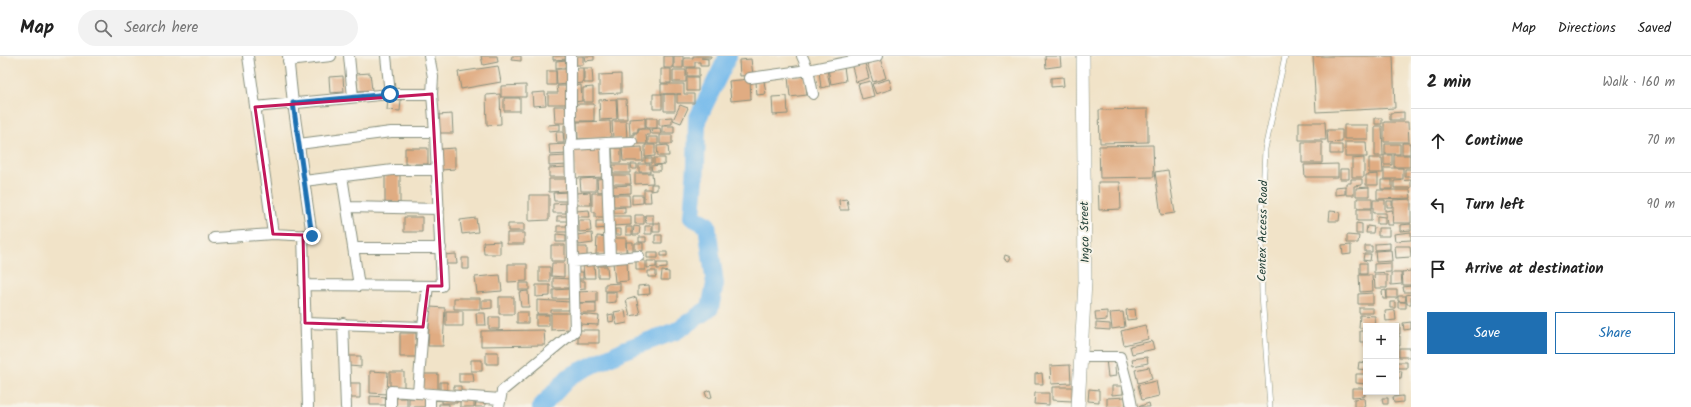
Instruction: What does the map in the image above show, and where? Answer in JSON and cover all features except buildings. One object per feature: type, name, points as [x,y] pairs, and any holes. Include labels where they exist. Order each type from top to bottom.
[{"type":"street","points":[[248,56],[273,234]]},
{"type":"street","points":[[214,238],[273,234],[312,236],[288,59],[331,56]]},
{"type":"street","points":[[349,56],[353,97]]},
{"type":"street","points":[[386,56],[390,94]]},
{"type":"street","points":[[304,285],[442,286],[432,76],[429,56]]},
{"type":"street","points":[[391,407],[392,391],[430,394],[500,403],[502,391],[575,331],[570,148],[572,145],[571,56]]},
{"type":"street","points":[[802,56],[808,70],[813,94]]},
{"type":"street","points":[[750,78],[808,70],[877,56]]},
{"type":"street","name":"Ingco Street","points":[[1078,407],[1086,282],[1083,56]]},
{"type":"street","points":[[255,107],[390,94],[432,94]]},
{"type":"street","points":[[299,144],[391,132],[435,132]]},
{"type":"street","points":[[572,145],[632,142]]},
{"type":"street","points":[[606,143],[610,258]]},
{"type":"street","points":[[304,181],[393,170],[436,170]]},
{"type":"street","points":[[342,176],[359,286]]},
{"type":"street","points":[[348,207],[439,208]]},
{"type":"street","points":[[303,235],[308,407]]},
{"type":"street","points":[[354,248],[440,248]]},
{"type":"street","points":[[573,262],[638,256]]},
{"type":"street","points":[[418,393],[428,286]]},
{"type":"street","points":[[306,323],[343,323],[423,327]]},
{"type":"street","points":[[343,323],[346,407]]},
{"type":"street","points":[[1082,357],[1120,357],[1132,407]]},
{"type":"street","points":[[430,394],[430,407]]},
{"type":"lane","name":"Centex Access Road","points":[[1270,407],[1262,286],[1261,239],[1264,149],[1285,56]]},
{"type":"highlighted area","points":[[432,94],[442,286],[428,286],[423,327],[305,323],[303,235],[273,234],[255,107]]},
{"type":"waterway","points":[[541,407],[570,376],[624,350],[676,331],[710,308],[715,284],[707,225],[692,217],[696,165],[697,120],[728,56]]},
{"type":"route","points":[[312,236],[293,103],[390,94]]}]
